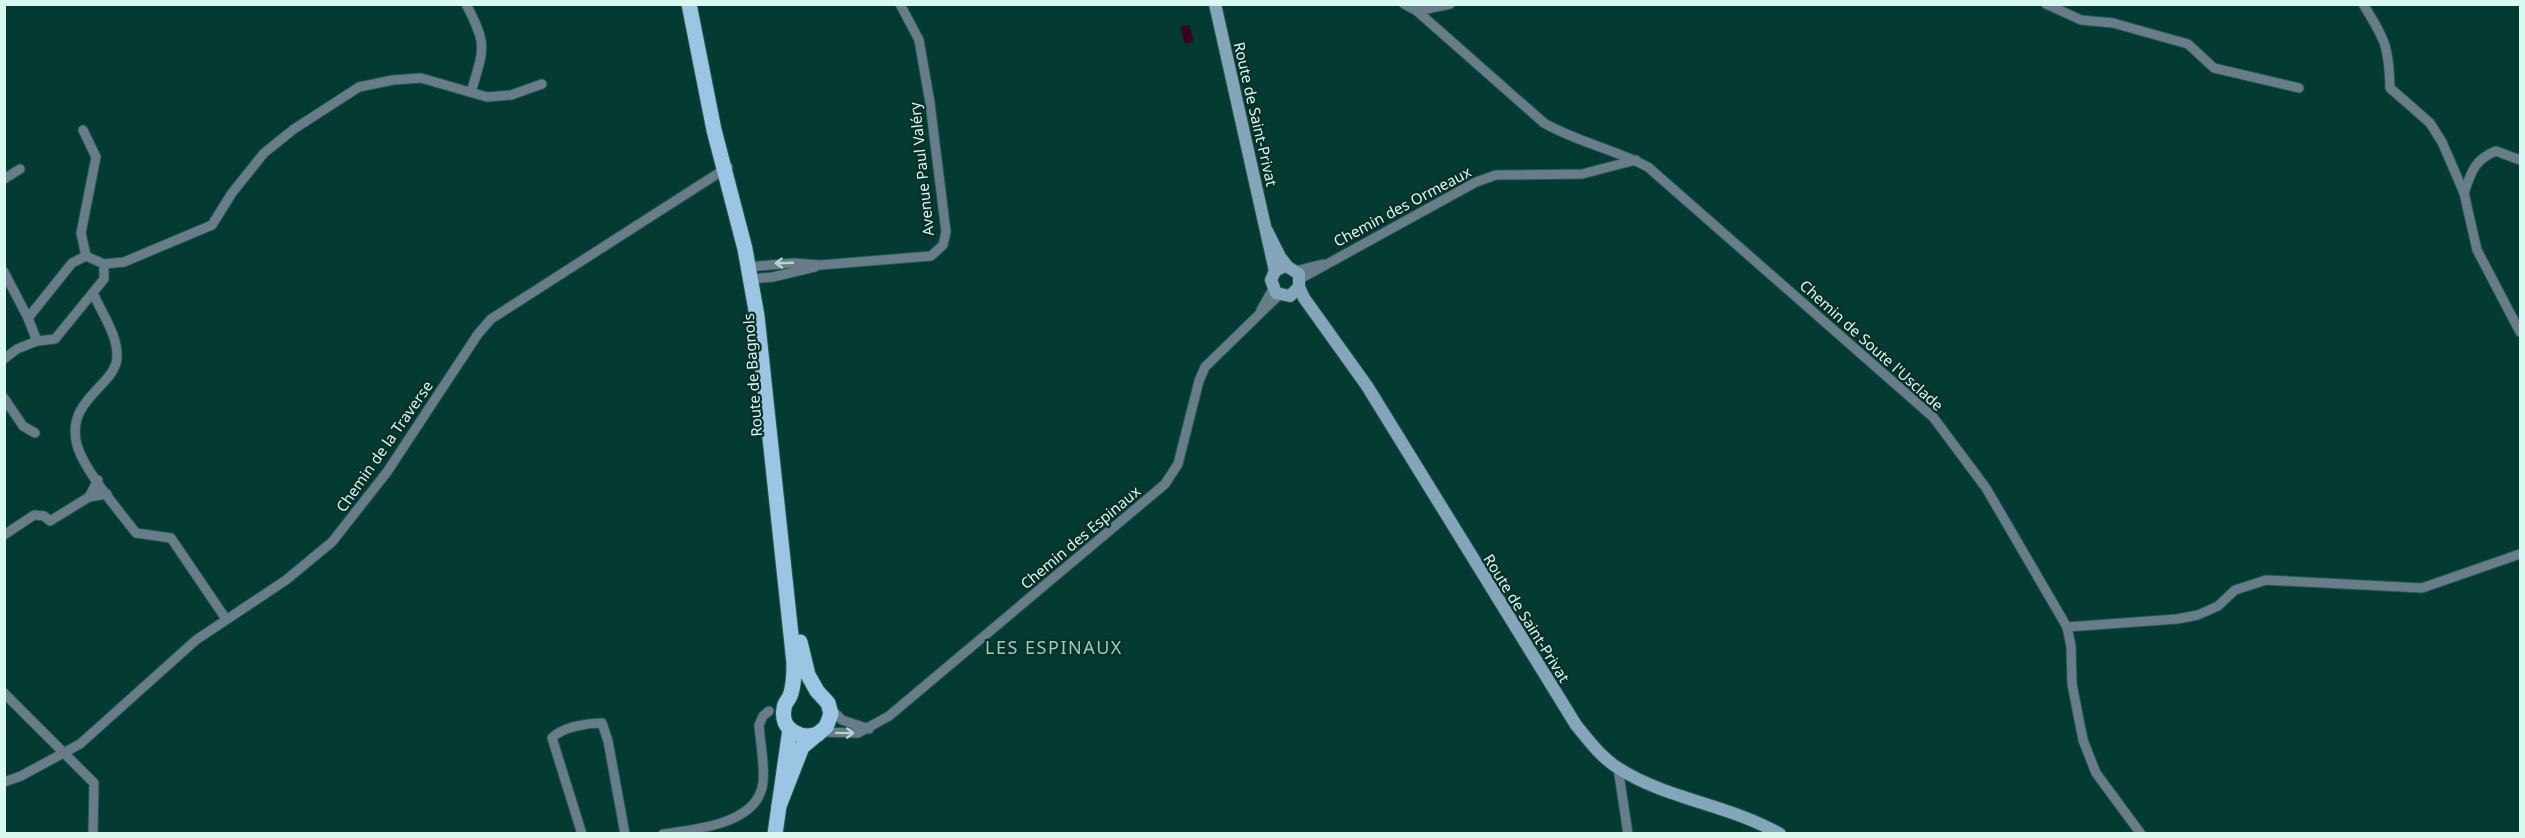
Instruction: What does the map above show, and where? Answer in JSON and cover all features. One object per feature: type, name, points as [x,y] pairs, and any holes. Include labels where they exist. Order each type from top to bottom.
[{"type":"main road","name":"Route de Bagnols","points":[[689,4],[754,272],[765,339],[789,594]]},
{"type":"main road","points":[[789,594],[803,661],[817,692]]},
{"type":"main road","points":[[775,834],[789,729],[783,715],[794,678],[789,594]]},
{"type":"main road","points":[[779,806],[802,747],[829,721],[830,708],[825,698],[817,692],[803,690],[788,699]]},
{"type":"main road","points":[[789,729],[803,736],[819,733]]},
{"type":"street","points":[[466,4],[478,27],[483,49],[471,92]]},
{"type":"street","name":"Avenue Paul Valéry","points":[[754,272],[931,256],[943,245],[946,232],[930,103],[919,40],[900,4]]},
{"type":"street","name":"Route de Saint-Privat","points":[[1215,4],[1267,231],[1275,271],[1271,280],[1289,283]]},
{"type":"street","name":"Chemin de Soute l'Usclade","points":[[1404,4],[1418,8],[1544,123],[1564,135],[1636,160],[1648,167],[1933,417],[1986,488],[2067,627],[2071,646],[2072,684],[2083,740],[2096,773],[2141,834]]},
{"type":"street","points":[[1418,8],[1450,4]]},
{"type":"street","points":[[2046,4],[2080,20],[2113,23],[2188,44],[2214,68],[2299,88]]},
{"type":"street","points":[[2363,4],[2386,42],[2390,56],[2390,88],[2430,123],[2442,142],[2464,193],[2477,250],[2520,333]]},
{"type":"street","points":[[86,256],[104,264],[124,262],[212,225],[232,192],[264,153],[294,129],[359,87],[393,80],[422,78],[487,98],[511,95],[542,84]]},
{"type":"street","points":[[84,130],[96,157],[81,233],[86,256]]},
{"type":"street","points":[[2464,193],[2474,164],[2483,156],[2496,151],[2520,160]]},
{"type":"street","name":"Chemin des Ormeaux","points":[[1289,283],[1476,182],[1496,175],[1582,174],[1636,160]]},
{"type":"street","name":"Chemin de la Traverse","points":[[4,782],[65,753],[89,736],[196,639],[285,579],[341,533],[387,472],[478,334],[491,319],[727,168]]},
{"type":"street","points":[[4,179],[20,169]]},
{"type":"street","name":"Route de Saint-Privat","points":[[1267,231],[1289,283],[1367,386],[1576,725],[1596,750],[1618,768],[1670,790],[1749,818],[1780,834]]},
{"type":"street","points":[[28,318],[72,263],[86,256]]},
{"type":"street","points":[[4,359],[17,349],[37,340],[55,339],[104,279],[104,264]]},
{"type":"street","points":[[1275,271],[1289,283]]},
{"type":"street","points":[[4,272],[37,340]]},
{"type":"street","name":"Chemin des Espinaux","points":[[819,733],[858,733],[897,710],[1165,484],[1178,464],[1198,381],[1205,367],[1289,283]]},
{"type":"street","points":[[93,292],[116,345],[117,359],[112,373],[86,398],[78,419],[76,444],[107,494],[136,533],[171,538],[226,619]]},
{"type":"street","points":[[4,398],[23,426],[35,433]]},
{"type":"street","points":[[89,497],[98,480]]},
{"type":"street","points":[[4,535],[34,515],[54,520],[89,497],[107,494]]},
{"type":"street","points":[[2067,627],[2178,619],[2198,615],[2218,606],[2235,590],[2266,580],[2422,588],[2520,554]]},
{"type":"street","points":[[4,693],[94,783],[93,834]]},
{"type":"street","points":[[663,834],[713,827],[750,807],[761,792],[759,725],[763,716],[788,699]]},
{"type":"street","points":[[830,708],[842,720],[868,729]]},
{"type":"street","points":[[770,711],[779,716],[789,729]]},
{"type":"street","points":[[582,834],[552,738],[556,733],[590,723],[602,723],[608,741],[625,834]]},
{"type":"street","points":[[1618,768],[1628,834]]},
{"type":"shaded area","points":[[1189,25],[1194,41],[1185,44],[1180,27]]},
{"type":"district","name":"LES ESPINAUX","points":[[1054,647]]}]
